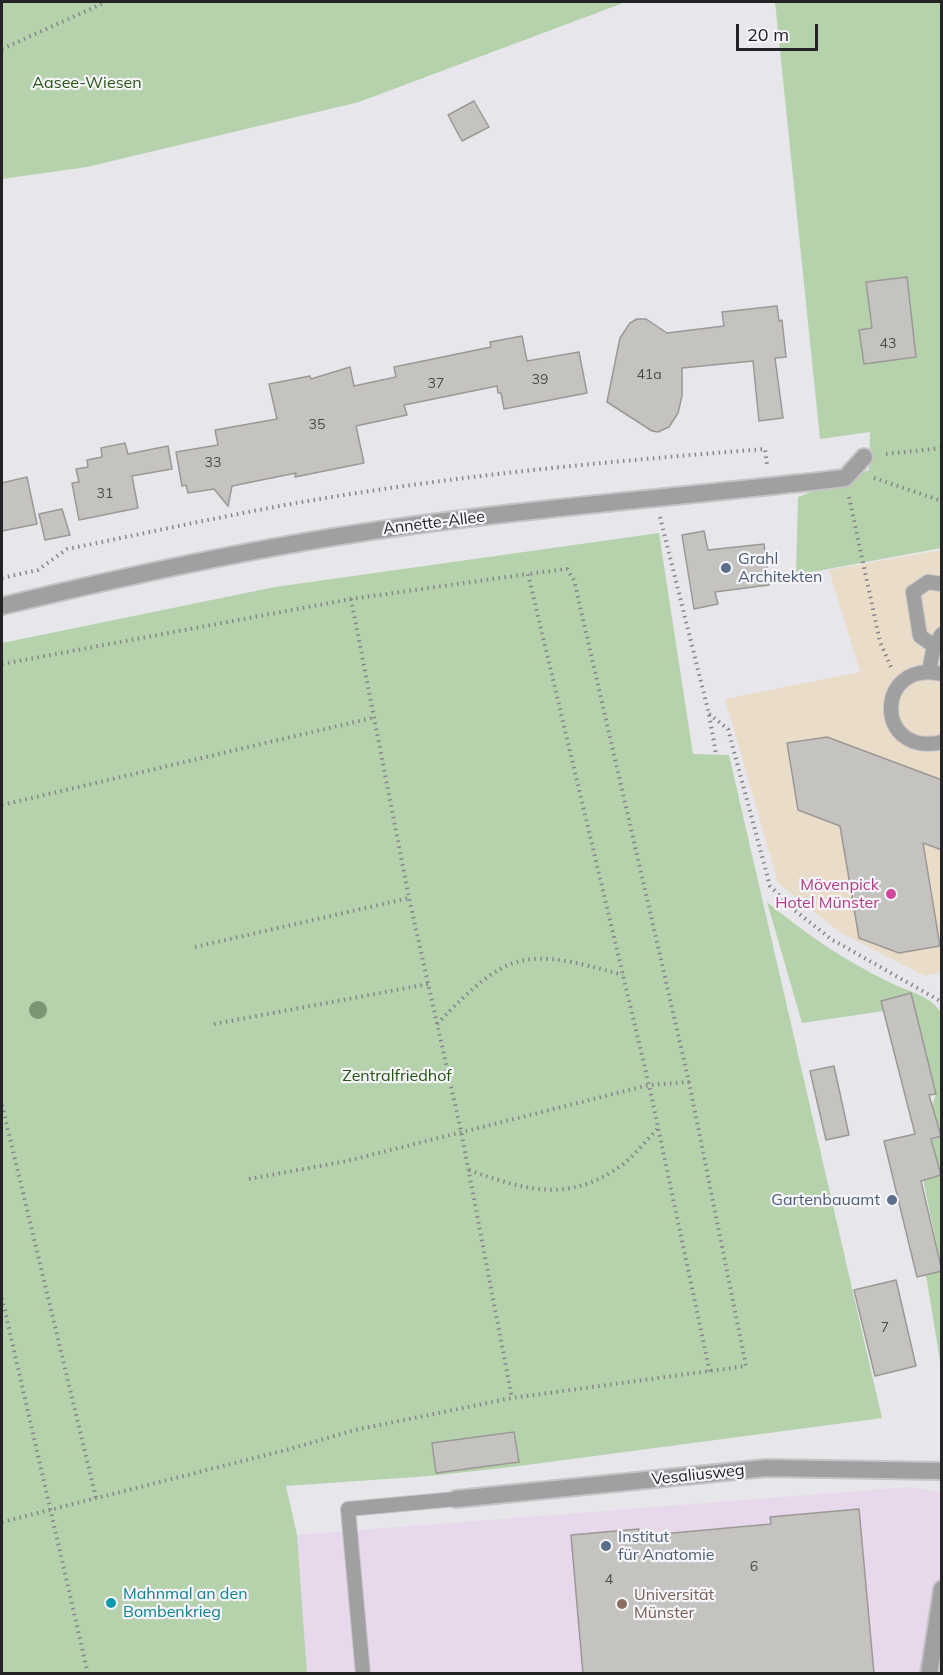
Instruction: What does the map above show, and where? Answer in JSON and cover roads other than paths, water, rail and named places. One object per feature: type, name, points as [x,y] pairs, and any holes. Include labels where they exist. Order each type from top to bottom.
[{"type":"street","name":"Annette-Allee","points":[[2,606],[128,575],[352,534],[602,502],[655,499],[845,478],[864,457]]},
{"type":"street","name":"Vesaliusweg","points":[[456,1498],[766,1468],[942,1471]]},
{"type":"street","points":[[929,1674],[942,1589]]},
{"type":"lane","points":[[934,646],[920,636],[912,592],[928,582],[942,584]]},
{"type":"lane","points":[[942,633],[934,646],[935,673],[911,675],[899,684],[890,703],[894,726],[909,741],[927,746],[942,742]]},
{"type":"lane","points":[[363,1674],[348,1509],[456,1498]]},
{"type":"place","name":"Grahl Architekten","points":[[726,568]]},
{"type":"place","name":"Mövenpick Hotel Münster","points":[[891,894]]},
{"type":"place","name":"Gartenbauamt","points":[[892,1200]]},
{"type":"place","name":"Institut für Anatomie","points":[[606,1546]]},
{"type":"place","name":"Mahnmal an den Bombenkrieg","points":[[111,1603]]},
{"type":"place","name":"Universität Münster","points":[[622,1604]]},
{"type":"park label","name":"Aasee-Wiesen","points":[[87,83]]},
{"type":"park label","name":"Zentralfriedhof","points":[[397,1076]]}]
